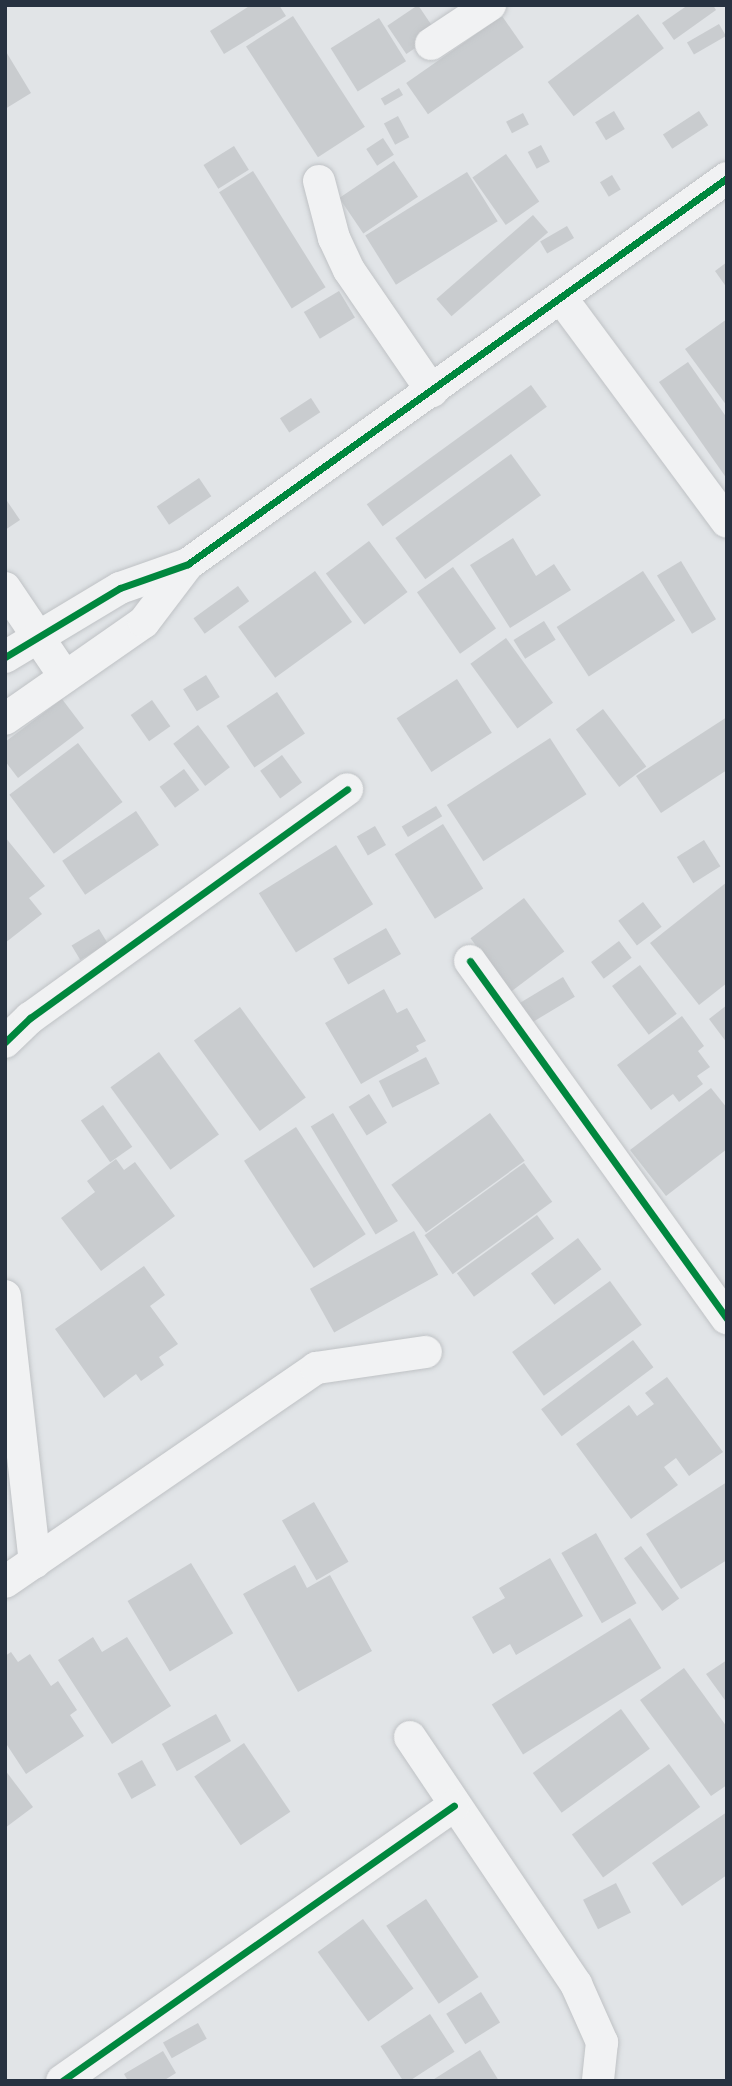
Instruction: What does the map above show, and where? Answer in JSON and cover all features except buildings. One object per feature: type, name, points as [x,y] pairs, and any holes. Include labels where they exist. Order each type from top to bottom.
[{"type":"street","points":[[431,44],[491,5]]},
{"type":"street","points":[[5,657],[120,588],[188,564],[562,299],[727,178]]},
{"type":"street","points":[[319,181],[334,238],[349,270],[432,391]]},
{"type":"street","points":[[562,299],[727,522]]},
{"type":"street","points":[[5,719],[144,622],[188,564]]},
{"type":"street","points":[[5,588],[65,677]]},
{"type":"street","points":[[5,1042],[30,1018],[346,789]]},
{"type":"street","points":[[470,961],[716,1284],[727,1318]]},
{"type":"street","points":[[5,1296],[36,1562]]},
{"type":"street","points":[[5,1583],[316,1368],[426,1352]]},
{"type":"street","points":[[411,1737],[576,1984],[603,2042],[598,2081]]},
{"type":"street","points":[[62,2081],[454,1805]]},
{"type":"cycle path","points":[[5,657],[120,588],[188,564],[727,178]]},
{"type":"cycle path","points":[[5,1042],[30,1018],[347,789]]},
{"type":"cycle path","points":[[470,961],[727,1318]]},
{"type":"cycle path","points":[[62,2081],[454,1805]]}]
